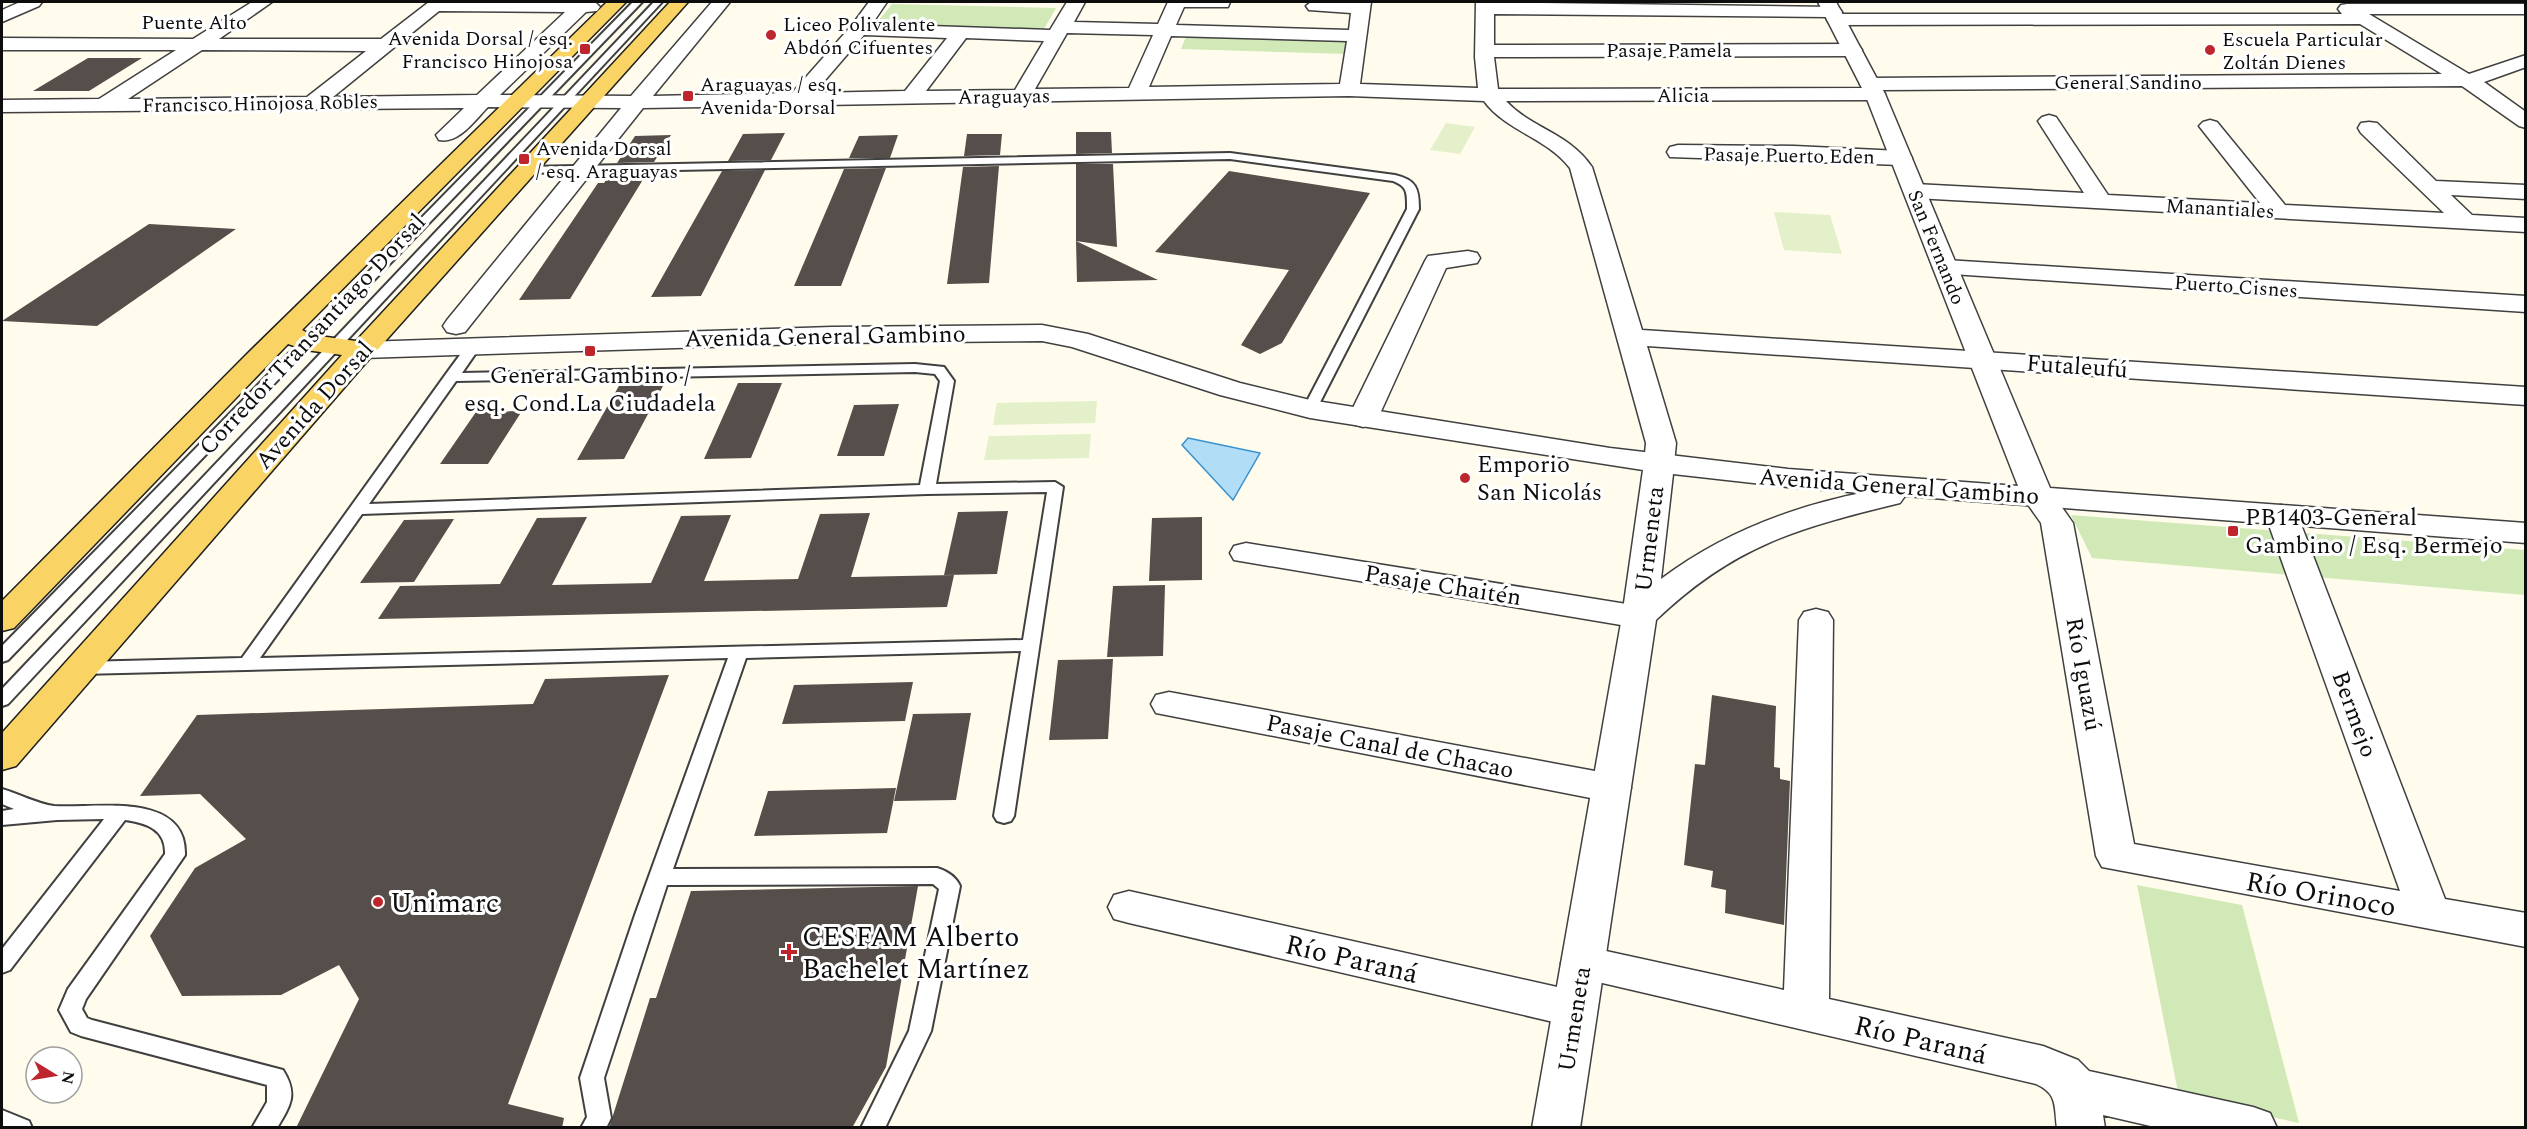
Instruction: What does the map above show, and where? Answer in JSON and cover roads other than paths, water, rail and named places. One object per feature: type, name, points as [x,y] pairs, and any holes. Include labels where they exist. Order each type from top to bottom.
[{"type":"main road","name":"Avenida Dorsal","points":[[2,757],[81,669],[359,342],[526,170],[679,2]]},
{"type":"main road","points":[[2,620],[295,337],[530,101],[615,4]]},
{"type":"main road","points":[[295,337],[359,342]]},
{"type":"street","points":[[2,17],[33,2]]},
{"type":"street","points":[[104,105],[246,2]]},
{"type":"street","points":[[188,44],[263,2]]},
{"type":"street","points":[[464,337],[581,170],[721,2]]},
{"type":"street","points":[[797,100],[859,29],[878,2]]},
{"type":"street","points":[[1022,95],[1076,2]]},
{"type":"street","points":[[1136,94],[1177,2],[1222,3]]},
{"type":"street","points":[[312,103],[437,4],[615,4]]},
{"type":"street","points":[[447,135],[583,4]]},
{"type":"street","points":[[1315,6],[1362,5],[1349,90]]},
{"type":"street","points":[[1490,94],[1486,80],[1485,5],[1562,11],[2349,10],[2480,5],[2526,9]]},
{"type":"street","points":[[2349,10],[2467,80],[2526,122]]},
{"type":"street","name":"San Fernando","points":[[1832,11],[1873,89],[2038,496]]},
{"type":"street","points":[[859,29],[961,33],[1165,30],[1357,36]]},
{"type":"street","points":[[910,98],[961,33]]},
{"type":"street","points":[[631,55],[687,41]]},
{"type":"street","name":"Puente Alto","points":[[2,44],[386,45]]},
{"type":"street","name":"Pasaje Pamela","points":[[1486,51],[1852,50]]},
{"type":"street","name":"General Sandino","points":[[1873,89],[2467,80],[2490,76],[2509,66],[2526,61]]},
{"type":"street","name":"Alicia","points":[[1490,94],[1530,96],[1873,89]]},
{"type":"street","name":"Araguayas","points":[[530,101],[588,103],[1349,90],[1490,94]]},
{"type":"street","name":"Urmeneta","points":[[1490,94],[1507,113],[1555,140],[1576,159],[1583,174],[1661,442],[1639,618],[1556,1128]]},
{"type":"street","name":"Francisco Hinojosa Robles","points":[[2,106],[530,101]]},
{"type":"street","points":[[2049,121],[2100,201]]},
{"type":"street","points":[[2210,126],[2278,211]]},
{"type":"street","points":[[2369,128],[2465,222]]},
{"type":"street","name":"Pasaje Puerto Eden","points":[[1678,152],[1785,153],[1901,158]]},
{"type":"street","points":[[2429,187],[2526,192]]},
{"type":"street","name":"Manantiales","points":[[1915,191],[2526,225]]},
{"type":"street","points":[[1363,418],[1437,261],[1468,258]]},
{"type":"street","name":"Puerto Cisnes","points":[[1946,268],[2526,304]]},
{"type":"street","name":"Avenida General Gambino","points":[[359,342],[835,325],[1024,332],[1060,336],[1184,376],[1310,409],[1659,464],[1776,477],[2526,533]]},
{"type":"street","name":"Futaleufú","points":[[1629,337],[2526,396]]},
{"type":"street","points":[[1639,618],[1683,576],[1711,557],[1774,526],[1850,504],[1939,488]]},
{"type":"street","name":"Río Iguazú","points":[[2038,496],[2057,523],[2116,856]]},
{"type":"street","name":"Bermejo","points":[[2282,514],[2429,913]]},
{"type":"street","name":"Pasaje Chaitén","points":[[1246,553],[1639,618]]},
{"type":"street","points":[[1806,1013],[1816,620]]},
{"type":"street","name":"Pasaje Canal de Chacao","points":[[1169,704],[1611,788]]},
{"type":"street","name":"Río Orinoco","points":[[2116,856],[2526,930]]},
{"type":"street","name":"Río Paraná","points":[[1130,907],[1575,1009]]},
{"type":"street","name":"Río Paraná","points":[[1583,963],[2043,1066],[2061,1074],[2079,1108],[2253,1128]]},
{"type":"lane","points":[[530,101],[638,2]]},
{"type":"lane","name":"Corredor Transantiago Dorsal","points":[[2,700],[359,342],[564,102],[658,2]]},
{"type":"lane","points":[[526,170],[1230,156],[1395,178],[1408,183],[1413,190],[1413,209],[1324,376],[1310,409]]},
{"type":"lane","name":"Corredor Transantiago Dorsal","points":[[2,656],[295,337]]},
{"type":"lane","points":[[246,664],[451,377],[464,337]]},
{"type":"lane","points":[[451,377],[903,368],[939,370],[947,381],[927,489]]},
{"type":"lane","points":[[357,509],[927,489],[1055,487],[1004,816]]},
{"type":"lane","points":[[81,669],[1031,645]]},
{"type":"lane","points":[[593,1128],[599,1118],[592,1078],[739,653]]},
{"type":"lane","points":[[2,796],[23,805],[65,813]]},
{"type":"lane","points":[[2,964],[120,812]]},
{"type":"lane","points":[[2,818],[120,812],[155,819],[167,828],[174,839],[175,855],[76,995],[70,1010],[79,1025],[89,1029],[275,1077],[281,1085],[281,1096],[264,1128]]},
{"type":"lane","points":[[660,876],[937,876],[950,886],[920,1031],[873,1128]]},
{"type":"lane","points":[[2,1121],[20,1128]]},
{"type":"water","points":[[1188,438],[1260,453],[1233,500],[1182,445]]},
{"type":"place","name":"Liceo Polivalente Abdón Cifuentes","points":[[771,35]]},
{"type":"place","name":"Avenida Dorsal / esq. Francisco Hinojosa","points":[[585,49]]},
{"type":"place","name":"Escuela Particular Zoltán Dienes","points":[[2210,50]]},
{"type":"place","name":"Araguayas / esq. Avenida Dorsal","points":[[688,96]]},
{"type":"place","name":"Avenida Dorsal / esq. Araguayas","points":[[524,159]]},
{"type":"place","name":"General Gambino / esq. Cond.La Ciudadela","points":[[590,351]]},
{"type":"place","name":"Emporio San Nicolás","points":[[1465,478]]},
{"type":"place","name":"PB1403-General Gambino / Esq. Bermejo","points":[[2233,531]]},
{"type":"place","name":"Unimarc","points":[[378,902]]},
{"type":"place","name":"CESFAM Alberto Bachelet Martínez","points":[[789,952]]}]
